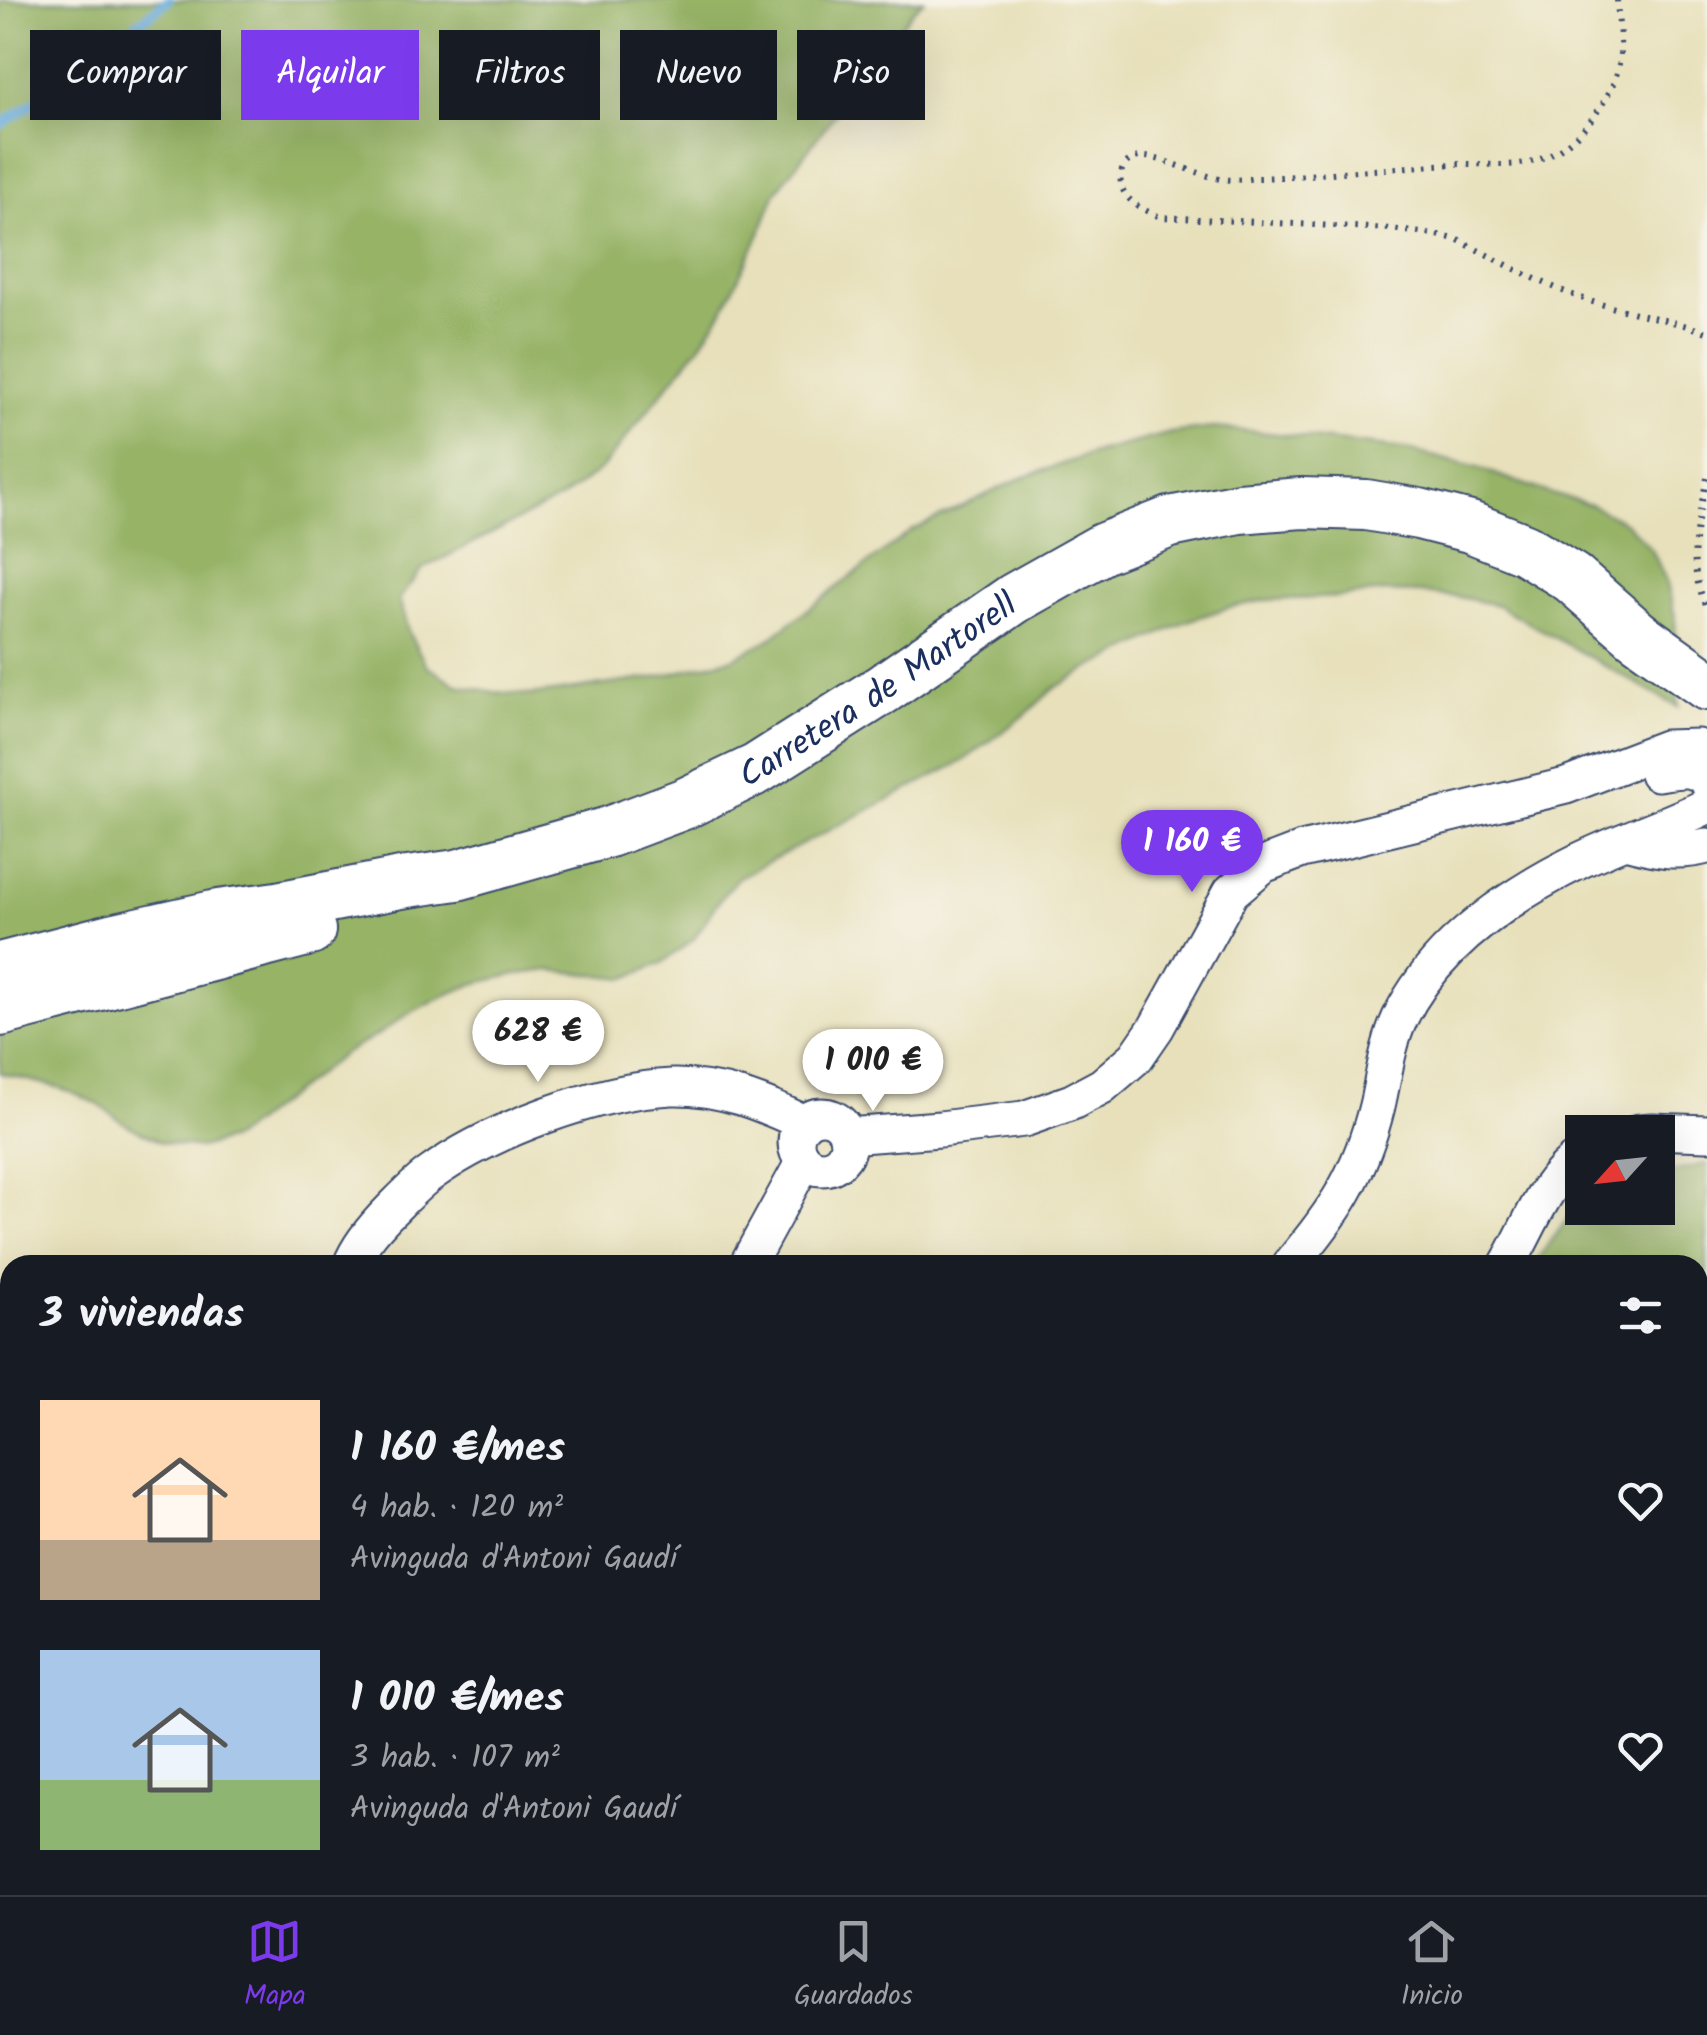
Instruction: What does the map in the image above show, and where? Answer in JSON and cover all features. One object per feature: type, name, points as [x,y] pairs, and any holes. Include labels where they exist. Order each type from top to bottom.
[{"type":"main road","name":"Carretera de Martorell","points":[[0,968],[218,916],[457,875],[609,832],[686,803],[758,769],[1016,598],[1104,548],[1170,522],[1240,508],[1302,503],[1366,505],[1470,527],[1525,548],[1572,578],[1637,634],[1707,685]]},
{"type":"main road","points":[[0,1011],[385,909],[457,875]]},
{"type":"street","points":[[847,1136],[1024,1118],[1072,1102],[1102,1086],[1136,1058],[1231,892],[1263,865],[1302,850],[1566,786],[1665,748],[1707,751]]},
{"type":"street","points":[[1606,771],[1657,773],[1689,769],[1702,774],[1707,781]]},
{"type":"street","points":[[1298,1255],[1340,1201],[1358,1166],[1400,1018],[1419,986],[1467,933],[1526,890],[1582,859],[1707,806]]},
{"type":"street","points":[[1624,842],[1678,851],[1707,846]]},
{"type":"street","points":[[357,1255],[380,1221],[430,1174],[503,1133],[582,1103],[676,1087],[726,1092],[771,1106],[804,1122]]},
{"type":"street","points":[[826,1116],[838,1121],[847,1136],[844,1157],[826,1169],[798,1156],[798,1131],[813,1117],[826,1116]]},
{"type":"street","points":[[1675,1132],[1707,1132]]},
{"type":"street","points":[[753,1255],[804,1162]]},
{"type":"street","points":[[1512,1255],[1565,1166]]},
{"type":"path","points":[[1616,0],[1620,43],[1618,69],[1610,89],[1576,135],[1538,160],[1222,180],[1148,156],[1125,164],[1120,175],[1122,188],[1144,211],[1161,217],[1390,229],[1443,236],[1594,302],[1707,332]]},
{"type":"path","points":[[1707,478],[1694,555],[1697,582],[1707,606]]},
{"type":"green space","points":[[0,0],[924,0],[898,30],[797,30],[797,120],[830,120],[776,192],[722,312],[700,345],[602,468],[563,497],[422,569],[399,599],[409,634],[427,666],[457,685],[532,695],[653,678],[733,658],[768,640],[911,531],[1019,479],[1097,452],[1171,433],[1213,428],[1404,449],[1478,468],[1591,505],[1626,523],[1652,550],[1667,583],[1675,617],[1678,707],[1497,605],[1459,597],[1379,592],[1265,600],[1187,621],[1053,689],[963,761],[737,878],[694,939],[662,963],[626,978],[549,970],[473,984],[408,1014],[343,1054],[234,1138],[200,1148],[161,1142],[96,1103],[60,1088],[0,1073]]},
{"type":"green space","points":[[1707,1163],[1707,1255],[1541,1255],[1565,1222],[1675,1225],[1675,1171]]},
{"type":"waterway","points":[[0,125],[49,93],[168,0]]}]
